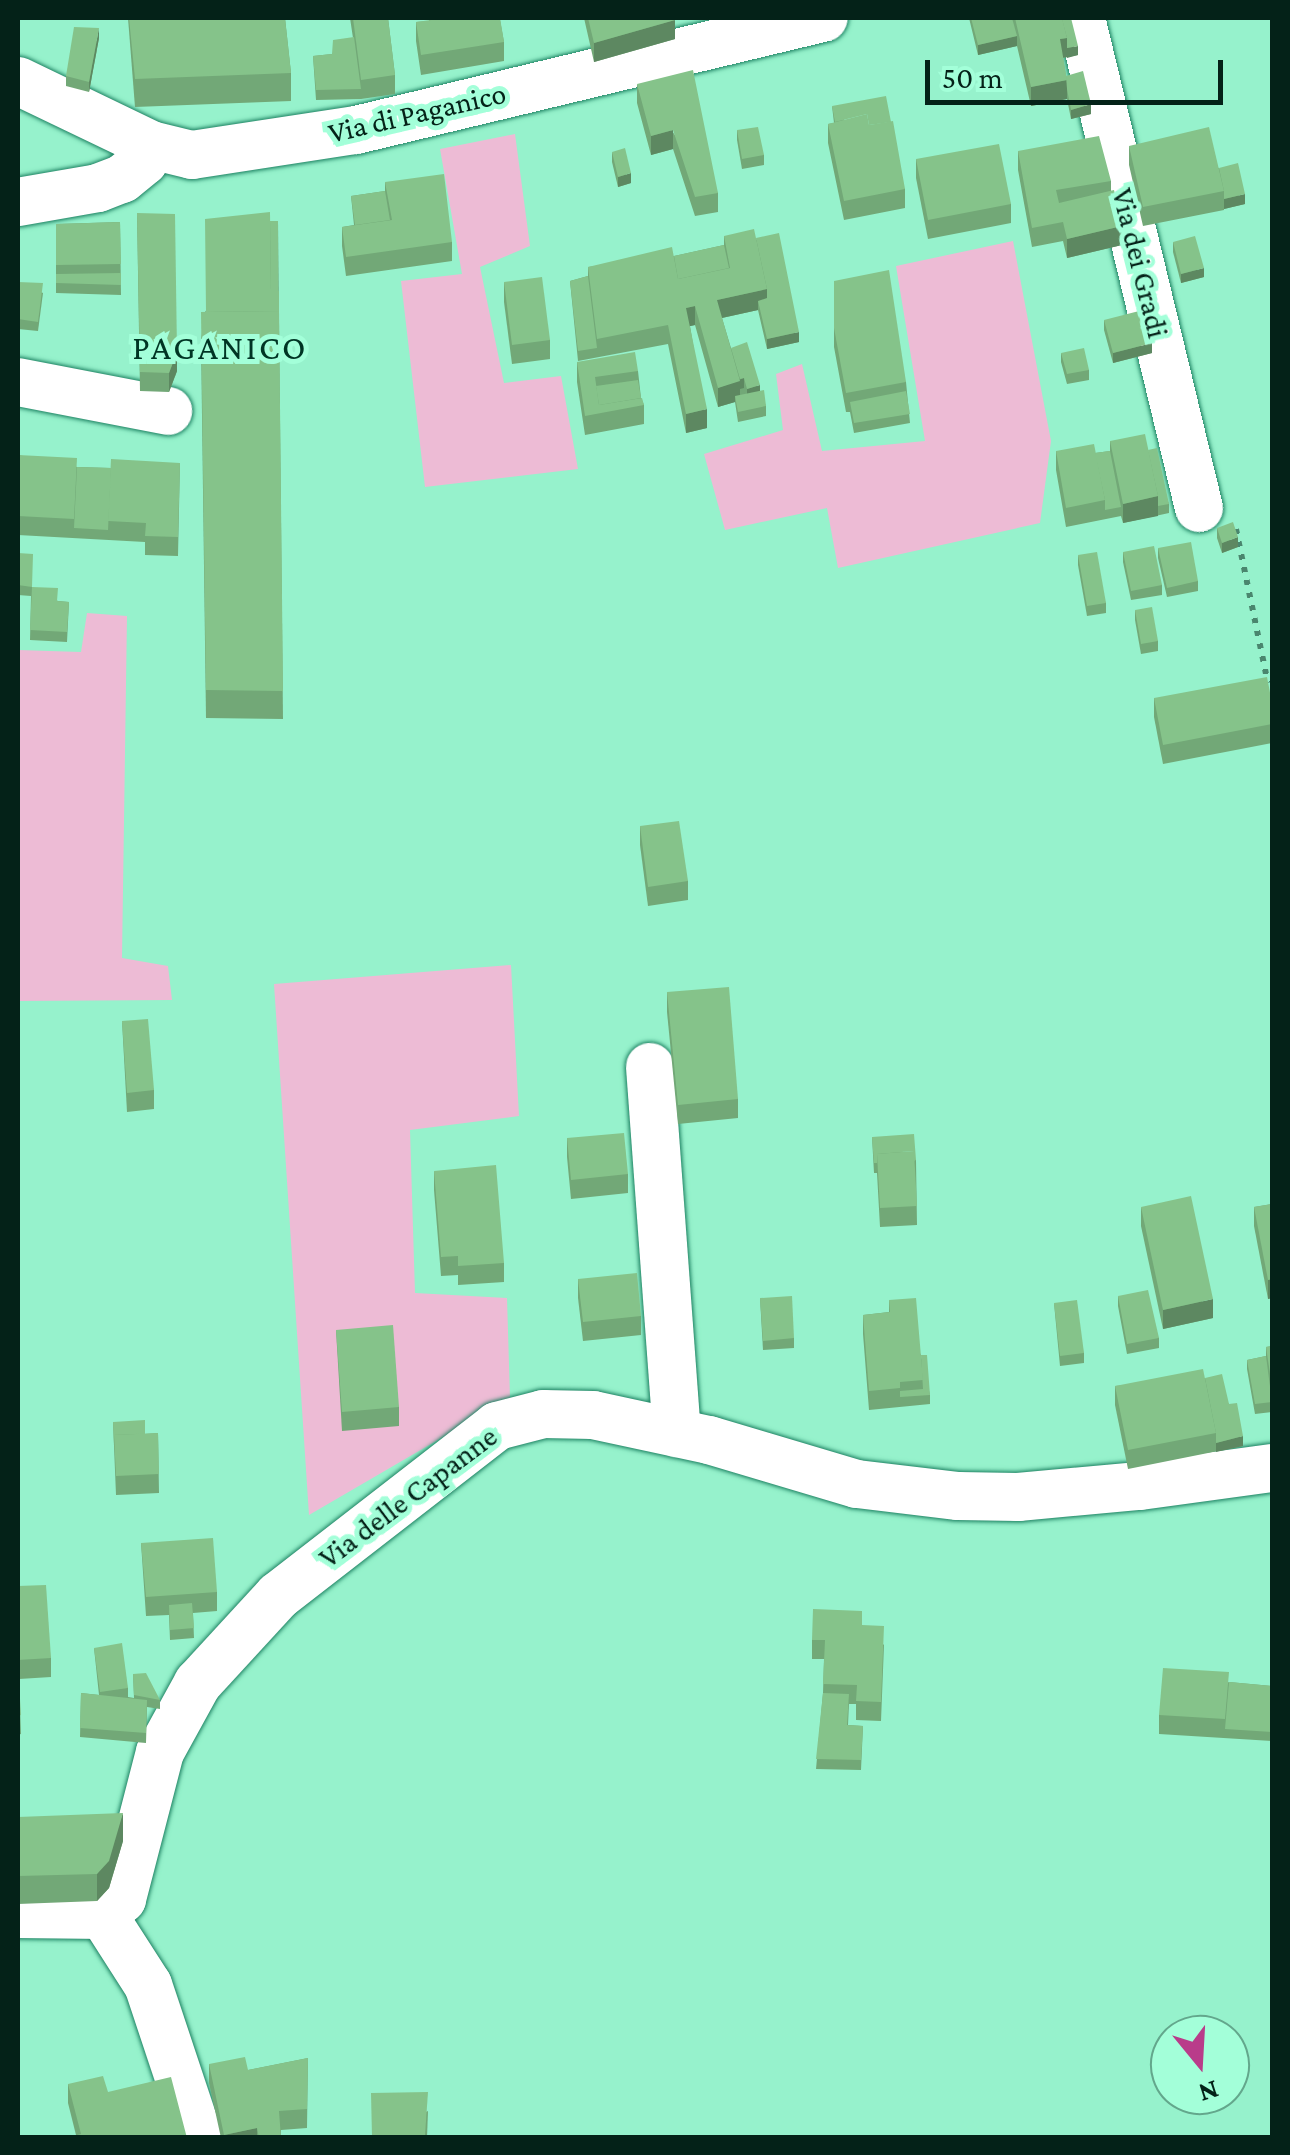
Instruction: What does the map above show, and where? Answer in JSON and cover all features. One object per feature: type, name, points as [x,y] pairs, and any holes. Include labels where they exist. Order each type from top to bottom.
[{"type":"street","name":"Via di Paganico","points":[[18,81],[150,145],[192,155],[356,130],[824,18]]},
{"type":"street","name":"Via dei Gradi","points":[[1081,18],[1199,508]]},
{"type":"street","points":[[18,202],[98,188],[122,179],[144,160],[150,145]]},
{"type":"street","points":[[18,382],[168,411]]},
{"type":"street","points":[[650,1067],[677,1432]]},
{"type":"street","name":"Via delle Capanne","points":[[103,1915],[122,1900],[160,1752],[198,1683],[278,1596],[497,1426],[543,1414],[593,1415],[677,1432],[857,1484],[958,1496],[1018,1496],[1140,1486],[1272,1468]]},
{"type":"street","points":[[18,1914],[103,1915],[148,1985],[199,2138]]},
{"type":"path","points":[[1199,508],[1224,512],[1237,530],[1269,690]]},
{"type":"shaded area","points":[[515,134],[530,246],[480,267],[504,383],[561,376],[578,469],[425,487],[401,281],[462,274],[440,149]]},
{"type":"shaded area","points":[[1013,241],[1051,441],[1040,523],[838,568],[827,508],[725,530],[704,454],[783,430],[776,374],[802,364],[822,451],[925,441],[896,266]]},
{"type":"shaded area","points":[[87,613],[127,616],[122,958],[168,966],[172,1000],[18,1001],[18,650],[81,652]]},
{"type":"shaded area","points":[[511,965],[519,1116],[410,1130],[415,1293],[507,1298],[510,1398],[309,1515],[274,984]]},
{"type":"building","points":[[129,18],[285,18],[291,73],[135,79]]},
{"type":"building","points":[[353,18],[388,18],[395,75],[361,80]]},
{"type":"building","points":[[431,18],[500,18],[504,42],[421,55],[416,22]]},
{"type":"building","points":[[588,18],[674,18],[675,20],[594,43]]},
{"type":"building","points":[[971,18],[1012,18],[1017,36],[978,45]]},
{"type":"building","points":[[1015,18],[1062,18],[1067,38],[1060,39],[1067,80],[1031,87]]},
{"type":"building","points":[[1071,18],[1078,46],[1067,48],[1062,19]]},
{"type":"building","points":[[74,27],[99,28],[89,82],[66,76]]},
{"type":"building","points":[[354,37],[361,89],[316,90],[313,56],[332,54],[333,40]]},
{"type":"building","points":[[693,70],[718,193],[695,197],[673,130],[651,136],[637,84]]},
{"type":"building","points":[[1083,71],[1091,104],[1071,110],[1066,76]]},
{"type":"building","points":[[886,96],[891,122],[869,125],[867,114],[835,122],[832,106]]},
{"type":"building","points":[[867,114],[869,125],[893,121],[905,189],[844,201],[828,124]]},
{"type":"building","points":[[758,127],[764,155],[742,159],[737,130]]},
{"type":"building","points":[[1209,127],[1224,191],[1143,207],[1129,146]]},
{"type":"building","points":[[1099,136],[1111,181],[1056,190],[1059,203],[1114,190],[1122,226],[1067,239],[1063,222],[1032,228],[1018,151]]},
{"type":"building","points":[[999,144],[1011,204],[928,220],[916,159]]},
{"type":"building","points":[[625,148],[631,173],[618,177],[612,152]]},
{"type":"building","points":[[1238,163],[1245,194],[1224,199],[1219,168]]},
{"type":"building","points":[[444,174],[452,242],[346,257],[342,227],[392,220],[385,182]]},
{"type":"building","points":[[385,191],[390,220],[355,225],[351,196]]},
{"type":"building","points":[[270,212],[271,291],[279,291],[279,311],[206,312],[205,219]]},
{"type":"building","points":[[137,213],[175,214],[177,352],[169,373],[140,372]]},
{"type":"building","points":[[270,221],[278,221],[278,291],[271,291]]},
{"type":"building","points":[[120,222],[121,264],[56,265],[56,224]]},
{"type":"building","points":[[754,229],[767,289],[717,300],[740,381],[718,388],[695,306],[686,308],[707,409],[686,414],[668,325],[597,339],[588,267],[672,247],[678,279],[730,268],[724,236]]},
{"type":"building","points":[[779,233],[799,332],[767,339],[758,301],[767,298],[767,289],[756,238]]},
{"type":"building","points":[[1195,236],[1204,268],[1181,274],[1173,242]]},
{"type":"building","points":[[724,245],[729,268],[678,279],[674,256]]},
{"type":"building","points":[[889,270],[906,382],[846,393],[834,328],[834,281]]},
{"type":"building","points":[[121,273],[121,285],[56,283],[56,274]]},
{"type":"building","points":[[588,276],[597,348],[578,351],[570,281]]},
{"type":"building","points":[[542,277],[550,340],[512,345],[504,282]]},
{"type":"building","points":[[18,282],[43,283],[38,322],[18,319]]},
{"type":"building","points":[[1143,310],[1152,343],[1113,353],[1104,320]]},
{"type":"building","points":[[279,311],[283,691],[206,690],[201,312]]},
{"type":"building","points":[[747,342],[760,385],[747,389],[731,348]]},
{"type":"building","points":[[1084,348],[1089,370],[1067,374],[1061,353]]},
{"type":"building","points":[[635,352],[638,371],[595,377],[599,405],[642,398],[644,405],[585,416],[577,362]]},
{"type":"building","points":[[638,380],[641,398],[599,405],[596,386]]},
{"type":"building","points":[[764,390],[766,406],[738,412],[735,396]]},
{"type":"building","points":[[906,391],[910,414],[854,423],[850,402]]},
{"type":"building","points":[[1145,434],[1158,496],[1123,504],[1110,441]]},
{"type":"building","points":[[1094,444],[1105,500],[1066,508],[1056,451]]},
{"type":"building","points":[[1157,448],[1169,504],[1158,506],[1148,450]]},
{"type":"building","points":[[1110,451],[1121,507],[1105,510],[1095,453]]},
{"type":"building","points":[[18,455],[77,458],[74,519],[18,516]]},
{"type":"building","points":[[111,459],[180,463],[178,537],[145,536],[146,523],[108,521]]},
{"type":"building","points":[[77,467],[111,468],[108,530],[74,528]]},
{"type":"building","points":[[1233,522],[1238,537],[1222,543],[1217,528]]},
{"type":"building","points":[[1191,542],[1198,581],[1167,588],[1158,548]]},
{"type":"building","points":[[1154,546],[1162,585],[1131,591],[1123,552]]},
{"type":"building","points":[[1097,552],[1106,603],[1087,606],[1078,555]]},
{"type":"building","points":[[18,553],[33,554],[32,587],[18,585]]},
{"type":"building","points":[[32,587],[58,588],[57,601],[69,602],[67,632],[30,630]]},
{"type":"building","points":[[1152,607],[1158,641],[1141,644],[1135,610]]},
{"type":"building","points":[[1267,677],[1272,724],[1163,745],[1154,698]]},
{"type":"building","points":[[679,821],[688,881],[648,887],[640,826]]},
{"type":"building","points":[[729,987],[738,1099],[678,1105],[667,992]]},
{"type":"building","points":[[148,1019],[154,1090],[127,1093],[122,1021]]},
{"type":"building","points":[[624,1133],[628,1174],[571,1180],[567,1138]]},
{"type":"building","points":[[914,1134],[916,1160],[914,1151],[877,1154],[874,1163],[872,1137]]},
{"type":"building","points":[[914,1151],[917,1206],[880,1208],[877,1154]]},
{"type":"building","points":[[496,1165],[504,1263],[458,1266],[458,1256],[441,1257],[434,1171]]},
{"type":"building","points":[[1191,1196],[1213,1299],[1163,1310],[1141,1207]]},
{"type":"building","points":[[1272,1204],[1272,1279],[1268,1280],[1254,1207]]},
{"type":"building","points":[[637,1273],[641,1316],[583,1322],[578,1279]]},
{"type":"building","points":[[1148,1290],[1159,1338],[1127,1344],[1118,1296]]},
{"type":"building","points":[[792,1296],[794,1338],[763,1341],[760,1298]]},
{"type":"building","points":[[916,1298],[923,1380],[900,1382],[900,1388],[869,1391],[863,1315],[890,1312],[889,1300]]},
{"type":"building","points":[[1077,1300],[1084,1353],[1060,1356],[1054,1303]]},
{"type":"building","points":[[393,1325],[399,1407],[342,1412],[336,1330]]},
{"type":"building","points":[[1272,1346],[1272,1387],[1266,1347]]},
{"type":"building","points":[[921,1355],[927,1355],[930,1395],[900,1397],[900,1391],[923,1389]]},
{"type":"building","points":[[1266,1356],[1272,1402],[1255,1404],[1247,1360]]},
{"type":"building","points":[[1203,1369],[1216,1433],[1128,1450],[1115,1386]]},
{"type":"building","points":[[1222,1374],[1229,1404],[1237,1403],[1243,1436],[1216,1443],[1205,1378]]},
{"type":"building","points":[[145,1420],[145,1434],[114,1435],[114,1444],[113,1422]]},
{"type":"building","points":[[158,1433],[159,1474],[116,1476],[114,1435]]},
{"type":"building","points":[[213,1538],[217,1592],[146,1597],[141,1543]]},
{"type":"building","points":[[46,1585],[51,1658],[18,1660],[18,1586]]},
{"type":"building","points":[[192,1603],[194,1628],[170,1630],[169,1605]]},
{"type":"building","points":[[813,1609],[862,1611],[862,1625],[884,1626],[881,1702],[856,1701],[857,1685],[823,1684],[825,1640],[812,1640]]},
{"type":"building","points":[[122,1643],[128,1688],[100,1692],[94,1648]]},
{"type":"building","points":[[18,1668],[21,1715],[18,1716]]},
{"type":"building","points":[[1163,1668],[1229,1672],[1225,1719],[1159,1715]]},
{"type":"building","points":[[146,1673],[160,1700],[134,1695],[133,1674]]},
{"type":"building","points":[[1229,1682],[1272,1686],[1272,1732],[1225,1729]]},
{"type":"building","points":[[81,1693],[147,1700],[146,1733],[80,1728]]},
{"type":"building","points":[[823,1693],[849,1694],[847,1725],[863,1726],[861,1760],[816,1759]]},
{"type":"building","points":[[123,1813],[109,1861],[97,1874],[18,1876],[18,1817]]},
{"type":"building","points":[[245,2057],[248,2070],[308,2058],[307,2109],[279,2111],[281,2138],[259,2138],[257,2128],[224,2135],[209,2064]]},
{"type":"building","points":[[103,2076],[108,2092],[171,2077],[187,2138],[66,2138],[81,2134],[68,2084]]},
{"type":"building","points":[[428,2092],[425,2135],[372,2137],[371,2093]]},
{"type":"district","name":"PAGANICO","points":[[220,348]]}]
